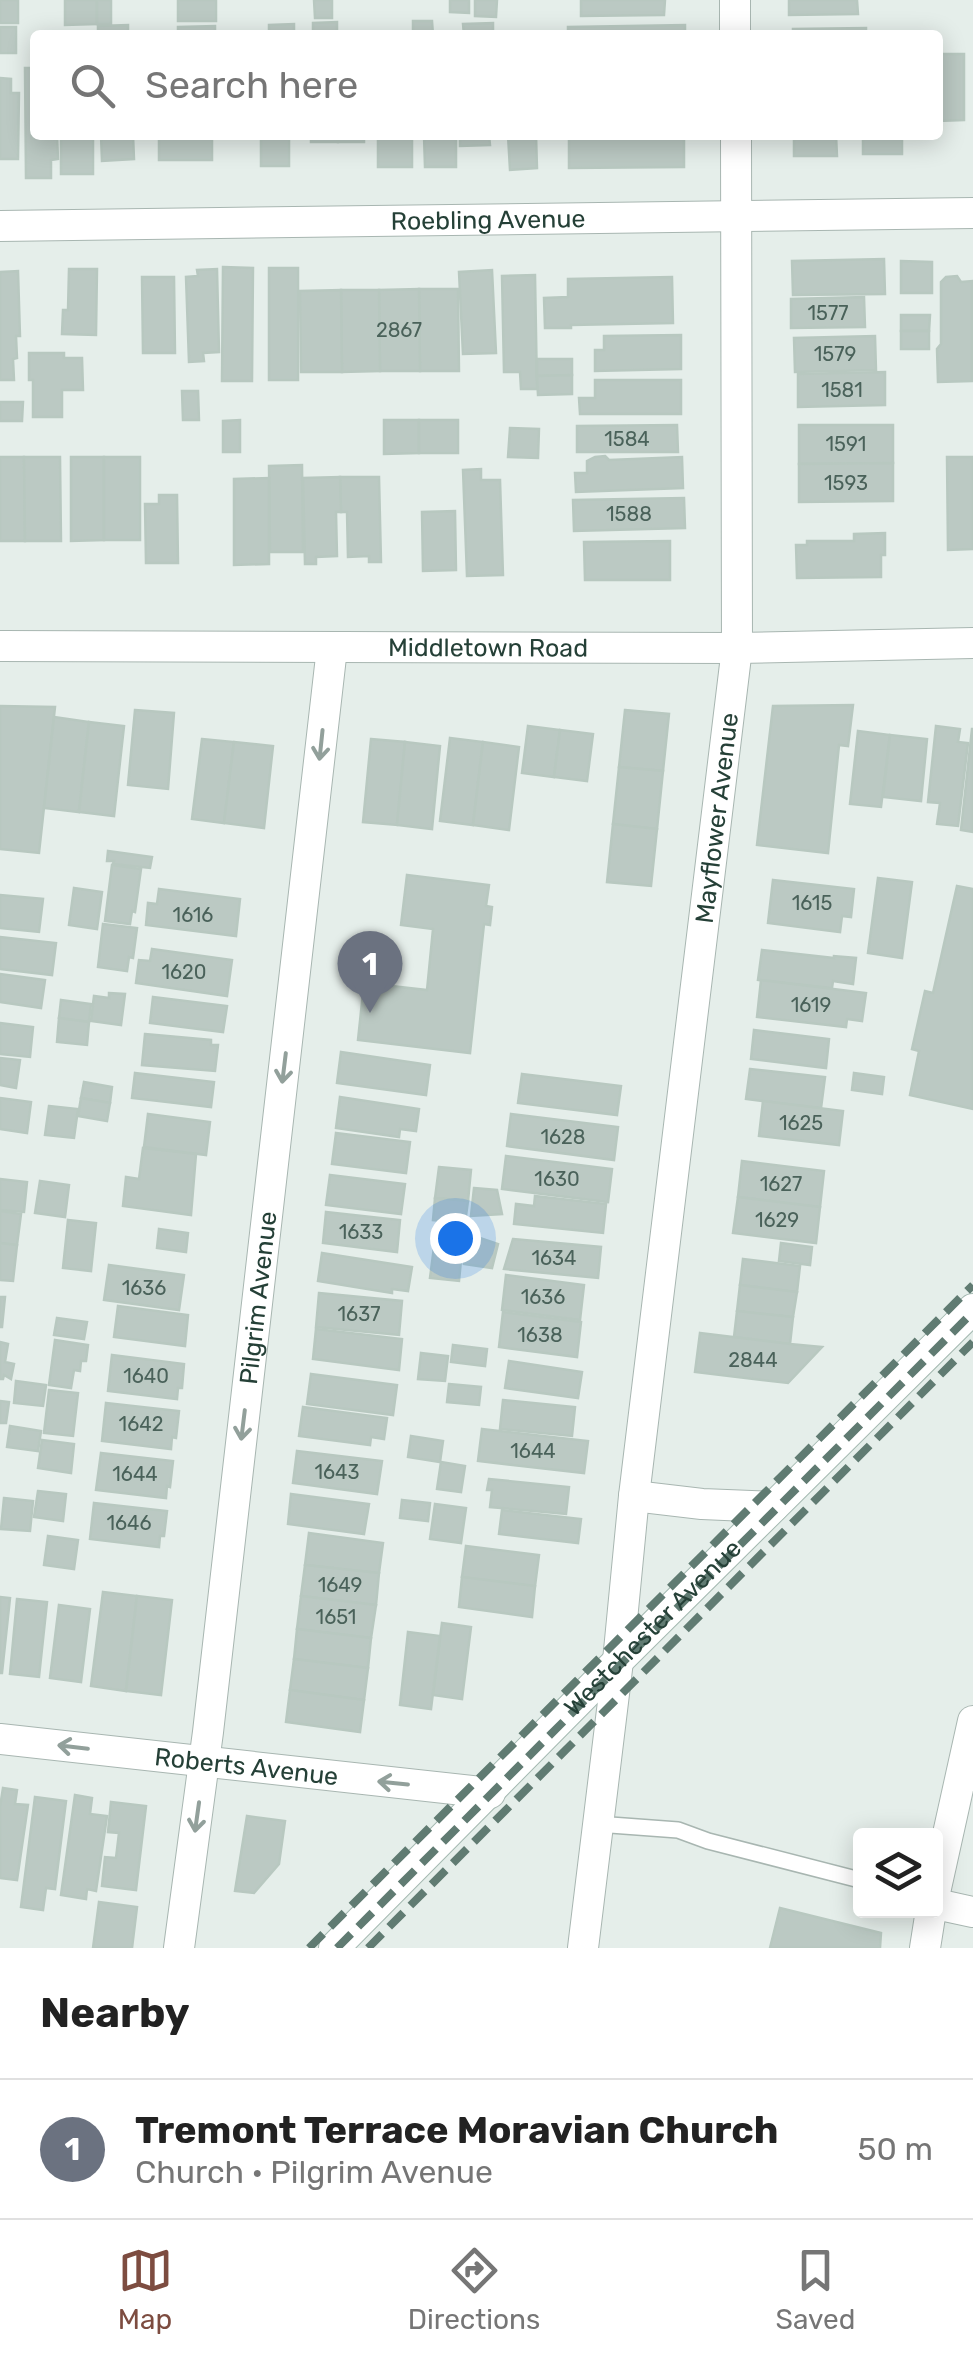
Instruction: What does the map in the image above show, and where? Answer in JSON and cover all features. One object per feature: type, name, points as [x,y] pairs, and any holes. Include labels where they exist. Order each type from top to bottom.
[{"type":"street","points":[[735,0],[736,30]]},
{"type":"street","name":"Mayflower Avenue","points":[[576,1947],[598,1824],[737,648],[736,140]]},
{"type":"street","name":"Roebling Avenue","points":[[0,226],[973,214]]},
{"type":"street","name":"Middletown Road","points":[[0,646],[737,648],[973,643]]},
{"type":"street","name":"Pilgrim Avenue","points":[[179,1948],[204,1762],[332,648]]},
{"type":"street","name":"Westchester Avenue","points":[[334,1948],[973,1309]]},
{"type":"street","points":[[634,1496],[773,1508]]},
{"type":"street","points":[[943,1856],[973,1721]]},
{"type":"street","name":"Roberts Avenue","points":[[0,1738],[490,1794]]},
{"type":"street","points":[[943,1906],[973,1912]]},
{"type":"street","points":[[925,1948],[930,1918]]},
{"type":"lane","points":[[598,1824],[678,1830],[853,1878]]},
{"type":"building","points":[[0,0],[18,0],[18,23],[0,23]]},
{"type":"building","points":[[65,0],[97,0],[97,24],[65,25]]},
{"type":"building","points":[[97,0],[111,0],[111,24],[97,24]]},
{"type":"building","points":[[178,0],[216,0],[216,21],[178,21]]},
{"type":"building","points":[[314,0],[332,0],[332,18],[315,18]]},
{"type":"building","points":[[450,0],[469,0],[469,13],[450,12]]},
{"type":"building","points":[[475,0],[497,0],[496,17],[475,16]]},
{"type":"building","points":[[581,0],[665,0],[664,15],[581,16]]},
{"type":"building","points":[[789,0],[857,0],[858,14],[789,15]]},
{"type":"building","points":[[413,21],[432,21],[433,30],[413,30]]},
{"type":"building","points":[[337,22],[337,30],[313,30],[313,23]]},
{"type":"building","points":[[493,23],[493,30],[464,30],[463,24]]},
{"type":"building","points":[[294,24],[294,30],[269,30],[269,25]]},
{"type":"building","points":[[128,25],[128,30],[98,30],[98,26]]},
{"type":"building","points":[[685,25],[685,30],[568,30]]},
{"type":"building","points":[[215,26],[215,30],[178,30]]},
{"type":"building","points":[[0,27],[16,27],[16,53],[0,53]]},
{"type":"building","points":[[866,28],[866,30],[793,30]]},
{"type":"building","points":[[943,54],[964,54],[964,120],[943,121]]},
{"type":"building","points":[[25,68],[30,68],[30,140],[57,140],[58,159],[51,160],[51,178],[26,178]]},
{"type":"building","points":[[0,78],[11,79],[11,93],[19,93],[18,159],[0,159]]},
{"type":"building","points":[[61,140],[93,140],[93,174],[61,174]]},
{"type":"building","points":[[101,140],[133,140],[134,159],[102,161]]},
{"type":"building","points":[[159,140],[212,140],[212,160],[159,160]]},
{"type":"building","points":[[261,140],[289,140],[289,166],[261,166]]},
{"type":"building","points":[[378,140],[412,140],[412,167],[378,167]]},
{"type":"building","points":[[424,140],[456,140],[456,167],[425,167]]},
{"type":"building","points":[[460,140],[490,140],[490,145],[460,146]]},
{"type":"building","points":[[508,140],[536,140],[537,168],[510,170]]},
{"type":"building","points":[[569,140],[684,140],[684,167],[569,168]]},
{"type":"building","points":[[794,140],[836,140],[837,156],[794,156]]},
{"type":"building","points":[[863,140],[902,140],[902,154],[863,154]]},
{"type":"building","points":[[884,259],[885,294],[793,295],[792,261]]},
{"type":"building","points":[[901,261],[932,262],[932,293],[901,293]]},
{"type":"building","points":[[223,267],[253,268],[252,381],[222,381]]},
{"type":"building","points":[[269,268],[298,268],[298,380],[269,380]]},
{"type":"building","points":[[69,269],[97,269],[96,335],[62,334],[63,310],[68,310]]},
{"type":"building","points":[[217,269],[219,352],[203,353],[204,361],[189,362],[186,277],[198,276],[197,270]]},
{"type":"building","points":[[492,270],[496,353],[463,354],[459,272]]},
{"type":"building","points":[[18,271],[20,336],[16,336],[14,380],[0,380],[0,272]]},
{"type":"building","points":[[535,275],[537,389],[521,389],[520,372],[504,372],[502,276]]},
{"type":"building","points":[[957,276],[961,282],[972,281],[972,381],[938,382],[941,282]]},
{"type":"building","points":[[142,277],[174,277],[175,353],[143,353]]},
{"type":"building","points":[[672,277],[673,323],[545,328],[544,298],[568,297],[568,279]]},
{"type":"building","points":[[419,289],[458,289],[459,371],[420,371]]},
{"type":"building","points":[[419,289],[420,371],[380,371],[379,290]]},
{"type":"building","points":[[341,290],[379,290],[380,371],[342,372]]},
{"type":"building","points":[[341,290],[342,372],[301,372],[300,291]]},
{"type":"building","points":[[864,297],[865,327],[791,328],[791,299]]},
{"type":"building","points":[[901,315],[930,315],[929,331],[901,331]]},
{"type":"building","points":[[901,331],[929,331],[929,349],[901,349]]},
{"type":"building","points":[[681,335],[681,369],[595,371],[595,350],[604,350],[604,336]]},
{"type":"building","points":[[875,336],[876,370],[795,372],[794,338]]},
{"type":"building","points":[[29,353],[64,353],[64,358],[82,358],[83,390],[62,390],[62,417],[33,417]]},
{"type":"building","points":[[537,359],[572,359],[572,375],[537,376]]},
{"type":"building","points":[[885,372],[885,405],[798,407],[798,374]]},
{"type":"building","points":[[572,375],[572,394],[538,395],[537,376]]},
{"type":"building","points":[[595,380],[681,380],[681,414],[580,414],[579,398],[595,398]]},
{"type":"building","points":[[182,391],[198,391],[199,420],[183,420]]},
{"type":"building","points":[[0,402],[23,402],[22,421],[0,421]]},
{"type":"building","points":[[240,420],[240,452],[223,452],[223,421]]},
{"type":"building","points":[[384,420],[419,420],[419,453],[384,454]]},
{"type":"building","points":[[419,420],[458,420],[458,453],[419,453]]},
{"type":"building","points":[[677,425],[678,452],[577,452],[577,426]]},
{"type":"building","points":[[799,425],[893,425],[893,463],[799,464]]},
{"type":"building","points":[[510,428],[539,429],[538,458],[508,457]]},
{"type":"building","points":[[605,456],[609,460],[682,457],[683,488],[576,492],[575,473],[587,473],[587,461]]},
{"type":"building","points":[[0,457],[24,457],[25,541],[0,541]]},
{"type":"building","points":[[24,457],[60,457],[61,541],[25,541]]},
{"type":"building","points":[[71,457],[104,457],[104,540],[71,541]]},
{"type":"building","points":[[104,457],[140,457],[140,540],[104,540]]},
{"type":"building","points":[[947,457],[973,457],[973,549],[948,550]]},
{"type":"building","points":[[893,463],[893,501],[799,502],[799,464]]},
{"type":"building","points":[[302,465],[303,552],[270,552],[269,466]]},
{"type":"building","points":[[481,469],[481,480],[500,480],[503,575],[467,576],[463,470]]},
{"type":"building","points":[[340,477],[379,477],[381,562],[369,562],[369,556],[348,557],[347,512],[341,512]]},
{"type":"building","points":[[340,477],[337,556],[316,557],[316,564],[305,564],[303,478]]},
{"type":"building","points":[[269,478],[269,564],[234,565],[234,479]]},
{"type":"building","points":[[159,495],[177,495],[178,563],[146,563],[145,504],[159,504]]},
{"type":"building","points":[[684,498],[685,528],[574,531],[573,500]]},
{"type":"building","points":[[455,511],[456,570],[423,571],[422,512]]},
{"type":"building","points":[[885,533],[881,577],[797,578],[796,545],[807,545],[807,541],[854,541],[854,534]]},
{"type":"building","points":[[670,541],[670,580],[585,580],[584,542]]},
{"type":"building","points":[[853,705],[848,746],[839,745],[828,853],[757,845],[773,706]]},
{"type":"building","points":[[0,706],[55,707],[39,853],[0,849]]},
{"type":"building","points":[[135,710],[174,713],[168,789],[128,785]]},
{"type":"building","points":[[625,710],[669,714],[663,771],[619,767]]},
{"type":"building","points":[[54,717],[89,722],[79,812],[44,808]]},
{"type":"building","points":[[89,722],[124,726],[114,816],[79,812]]},
{"type":"building","points":[[528,726],[560,730],[554,777],[522,773]]},
{"type":"building","points":[[936,726],[960,729],[958,742],[968,743],[958,826],[937,824],[940,803],[928,802]]},
{"type":"building","points":[[973,729],[973,832],[961,830]]},
{"type":"building","points":[[560,730],[593,734],[587,781],[554,777]]},
{"type":"building","points":[[858,731],[890,735],[881,807],[850,804]]},
{"type":"building","points":[[890,735],[927,739],[921,801],[883,797]]},
{"type":"building","points":[[450,738],[483,742],[473,825],[440,821]]},
{"type":"building","points":[[202,739],[234,742],[224,823],[192,819]]},
{"type":"building","points":[[371,739],[405,742],[397,825],[363,822]]},
{"type":"building","points":[[234,742],[273,746],[264,828],[224,823]]},
{"type":"building","points":[[405,742],[440,746],[432,829],[397,825]]},
{"type":"building","points":[[483,742],[519,747],[509,830],[473,825]]},
{"type":"building","points":[[619,767],[663,771],[657,829],[613,824]]},
{"type":"building","points":[[613,824],[657,829],[651,886],[607,882]]},
{"type":"building","points":[[108,851],[152,857],[150,868],[113,864],[114,861],[107,861]]},
{"type":"building","points":[[112,865],[141,869],[130,924],[105,921]]},
{"type":"building","points":[[407,875],[489,885],[486,906],[492,907],[490,925],[484,924],[470,1053],[358,1040],[364,983],[427,990],[433,929],[401,925]]},
{"type":"building","points":[[878,878],[912,882],[902,958],[868,953]]},
{"type":"building","points":[[773,880],[854,889],[851,917],[842,916],[840,932],[768,923]]},
{"type":"building","points":[[957,886],[973,889],[973,1109],[910,1095],[919,1051],[912,1049],[925,991],[933,993]]},
{"type":"building","points":[[74,888],[102,892],[97,929],[69,925]]},
{"type":"building","points":[[159,889],[240,899],[236,936],[146,925],[148,903],[157,904]]},
{"type":"building","points":[[0,895],[43,899],[39,932],[0,928]]},
{"type":"building","points":[[103,924],[137,928],[127,971],[98,967]]},
{"type":"building","points":[[0,937],[56,943],[52,975],[0,969]]},
{"type":"building","points":[[152,949],[232,960],[227,996],[136,983],[139,960],[150,961]]},
{"type":"building","points":[[762,950],[856,958],[853,984],[833,981],[832,988],[758,980]]},
{"type":"building","points":[[0,974],[45,980],[41,1008],[0,1002]]},
{"type":"building","points":[[761,980],[866,993],[862,1021],[847,1019],[846,1027],[757,1017]]},
{"type":"building","points":[[109,993],[125,994],[121,1025],[91,1021],[94,996],[109,998]]},
{"type":"building","points":[[153,997],[227,1006],[223,1032],[150,1023]]},
{"type":"building","points":[[61,1000],[91,1004],[89,1022],[59,1018]]},
{"type":"building","points":[[59,1018],[89,1022],[87,1045],[57,1042]]},
{"type":"building","points":[[0,1023],[33,1027],[30,1057],[0,1054]]},
{"type":"building","points":[[754,1030],[829,1039],[826,1068],[751,1059]]},
{"type":"building","points":[[145,1034],[211,1040],[211,1045],[218,1045],[215,1071],[142,1065]]},
{"type":"building","points":[[341,1052],[430,1065],[426,1095],[337,1083]]},
{"type":"building","points":[[0,1058],[20,1060],[16,1088],[0,1085]]},
{"type":"building","points":[[750,1069],[825,1077],[821,1108],[746,1099]]},
{"type":"building","points":[[135,1073],[214,1082],[211,1107],[132,1098]]},
{"type":"building","points":[[854,1073],[884,1077],[882,1094],[852,1090]]},
{"type":"building","points":[[522,1074],[621,1086],[617,1115],[518,1103]]},
{"type":"building","points":[[84,1082],[112,1087],[110,1103],[81,1098]]},
{"type":"building","points":[[340,1097],[419,1109],[416,1131],[400,1129],[399,1137],[336,1128]]},
{"type":"building","points":[[0,1098],[31,1102],[27,1133],[0,1129]]},
{"type":"building","points":[[81,1098],[110,1103],[107,1121],[78,1116]]},
{"type":"building","points":[[763,1101],[843,1111],[839,1145],[759,1136]]},
{"type":"building","points":[[49,1106],[78,1109],[74,1138],[45,1135]]},
{"type":"building","points":[[148,1114],[210,1122],[206,1155],[144,1147]]},
{"type":"building","points":[[511,1114],[618,1127],[614,1160],[507,1146]]},
{"type":"building","points":[[336,1133],[410,1142],[406,1173],[332,1164]]},
{"type":"building","points":[[143,1148],[196,1154],[191,1215],[123,1206],[126,1177],[139,1179]]},
{"type":"building","points":[[506,1156],[612,1169],[608,1202],[502,1189]]},
{"type":"building","points":[[742,1161],[824,1171],[820,1207],[738,1197]]},
{"type":"building","points":[[439,1167],[471,1170],[468,1201],[435,1198]]},
{"type":"building","points":[[330,1175],[405,1184],[401,1214],[326,1205]]},
{"type":"building","points":[[0,1179],[27,1182],[24,1212],[0,1210]]},
{"type":"building","points":[[40,1181],[69,1185],[65,1217],[35,1213]]},
{"type":"building","points":[[474,1188],[497,1190],[502,1214],[471,1216]]},
{"type":"building","points":[[535,1196],[606,1204],[603,1233],[514,1224],[516,1204],[534,1206]]},
{"type":"building","points":[[738,1197],[820,1207],[816,1243],[733,1233]]},
{"type":"building","points":[[435,1198],[468,1201],[465,1223],[433,1220]]},
{"type":"building","points":[[0,1211],[21,1214],[17,1245],[0,1243]]},
{"type":"building","points":[[326,1212],[400,1220],[397,1252],[323,1243]]},
{"type":"building","points":[[68,1220],[96,1223],[91,1271],[63,1268]]},
{"type":"building","points":[[159,1229],[188,1233],[186,1252],[157,1248]]},
{"type":"building","points":[[436,1231],[464,1234],[462,1250],[434,1247]]},
{"type":"building","points":[[468,1234],[498,1244],[492,1268],[464,1264]]},
{"type":"building","points":[[513,1239],[601,1247],[598,1278],[504,1269]]},
{"type":"building","points":[[0,1243],[17,1245],[13,1281],[0,1280]]},
{"type":"building","points":[[781,1243],[812,1247],[810,1265],[779,1261]]},
{"type":"building","points":[[434,1247],[462,1250],[459,1281],[430,1278]]},
{"type":"building","points":[[322,1253],[412,1267],[408,1291],[392,1289],[392,1293],[318,1281]]},
{"type":"building","points":[[743,1259],[800,1266],[797,1292],[740,1285]]},
{"type":"building","points":[[109,1265],[184,1275],[179,1310],[104,1300]]},
{"type":"building","points":[[506,1275],[584,1285],[580,1320],[502,1310]]},
{"type":"building","points":[[740,1285],[797,1292],[793,1317],[737,1311]]},
{"type":"building","points":[[319,1293],[402,1301],[399,1335],[316,1327]]},
{"type":"building","points":[[0,1297],[5,1297],[2,1327],[0,1327]]},
{"type":"building","points":[[118,1306],[188,1315],[185,1346],[114,1337]]},
{"type":"building","points":[[737,1311],[793,1317],[790,1344],[734,1337]]},
{"type":"building","points":[[503,1312],[581,1322],[577,1357],[499,1347]]},
{"type":"building","points":[[57,1318],[87,1322],[84,1339],[54,1335]]},
{"type":"building","points":[[316,1329],[402,1339],[399,1370],[313,1359]]},
{"type":"building","points":[[700,1333],[822,1347],[788,1383],[695,1372]]},
{"type":"building","points":[[55,1340],[88,1345],[86,1361],[81,1361],[80,1371],[74,1370],[71,1388],[49,1385]]},
{"type":"building","points":[[0,1342],[8,1344],[5,1362],[14,1364],[11,1379],[4,1375],[0,1379]]},
{"type":"building","points":[[453,1345],[487,1349],[485,1366],[451,1362]]},
{"type":"building","points":[[421,1353],[448,1356],[445,1381],[418,1379]]},
{"type":"building","points":[[112,1355],[184,1364],[177,1399],[108,1391]]},
{"type":"building","points":[[509,1361],[582,1372],[578,1398],[505,1388]]},
{"type":"building","points":[[311,1374],[397,1385],[393,1415],[307,1404]]},
{"type":"building","points":[[16,1381],[46,1385],[43,1406],[14,1403]]},
{"type":"building","points":[[449,1384],[481,1387],[479,1405],[447,1402]]},
{"type":"building","points":[[49,1390],[78,1393],[73,1436],[44,1433]]},
{"type":"building","points":[[503,1400],[575,1407],[572,1436],[500,1429]]},
{"type":"building","points":[[0,1401],[9,1402],[6,1423],[0,1423]]},
{"type":"building","points":[[106,1403],[179,1411],[171,1449],[102,1441]]},
{"type":"building","points":[[303,1407],[387,1418],[384,1439],[371,1437],[370,1445],[299,1436]]},
{"type":"building","points":[[10,1426],[41,1431],[38,1451],[7,1447]]},
{"type":"building","points":[[482,1429],[588,1441],[584,1473],[478,1461]]},
{"type":"building","points":[[411,1436],[443,1441],[440,1462],[408,1457]]},
{"type":"building","points":[[42,1440],[74,1444],[71,1473],[38,1468]]},
{"type":"building","points":[[297,1451],[382,1461],[377,1494],[293,1483]]},
{"type":"building","points":[[101,1453],[173,1461],[166,1498],[96,1490]]},
{"type":"building","points":[[441,1462],[465,1466],[461,1492],[437,1489]]},
{"type":"building","points":[[489,1479],[569,1487],[566,1514],[490,1507]]},
{"type":"building","points":[[38,1491],[66,1494],[63,1521],[34,1517]]},
{"type":"building","points":[[291,1494],[369,1504],[364,1534],[288,1524]]},
{"type":"building","points":[[4,1498],[33,1501],[30,1531],[1,1529]]},
{"type":"building","points":[[402,1500],[430,1503],[428,1521],[400,1518]]},
{"type":"building","points":[[94,1503],[167,1511],[159,1547],[90,1539]]},
{"type":"building","points":[[435,1504],[466,1508],[461,1543],[430,1539]]},
{"type":"building","points":[[502,1510],[581,1519],[578,1543],[499,1534]]},
{"type":"building","points":[[309,1533],[383,1543],[379,1573],[305,1565]]},
{"type":"building","points":[[48,1536],[78,1540],[74,1569],[44,1565]]},
{"type":"building","points":[[466,1546],[539,1555],[535,1586],[462,1577]]},
{"type":"building","points":[[305,1565],[379,1573],[376,1605],[301,1596]]},
{"type":"building","points":[[462,1577],[535,1586],[532,1617],[459,1607]]},
{"type":"building","points":[[103,1592],[137,1596],[126,1691],[91,1686]]},
{"type":"building","points":[[137,1596],[172,1600],[161,1695],[126,1691]]},
{"type":"building","points":[[301,1596],[376,1605],[371,1638],[297,1629]]},
{"type":"building","points":[[0,1597],[10,1598],[2,1673],[0,1673]]},
{"type":"building","points":[[17,1599],[47,1602],[39,1677],[10,1674]]},
{"type":"building","points":[[59,1605],[90,1609],[81,1682],[50,1678]]},
{"type":"building","points":[[442,1623],[471,1627],[462,1699],[433,1695]]},
{"type":"building","points":[[297,1629],[371,1638],[368,1668],[294,1659]]},
{"type":"building","points":[[408,1632],[440,1636],[431,1709],[400,1705]]},
{"type":"building","points":[[294,1659],[368,1668],[364,1700],[290,1690]]},
{"type":"building","points":[[290,1690],[364,1700],[360,1732],[286,1722]]},
{"type":"building","points":[[3,1788],[17,1790],[15,1804],[28,1805],[17,1880],[0,1878]]},
{"type":"building","points":[[75,1795],[92,1798],[90,1814],[107,1816],[96,1891],[87,1889],[86,1899],[61,1895]]},
{"type":"building","points":[[35,1797],[66,1801],[55,1889],[46,1888],[43,1910],[21,1907]]},
{"type":"building","points":[[111,1802],[146,1806],[136,1890],[102,1886],[105,1857],[116,1858],[119,1833],[108,1832]]},
{"type":"building","points":[[247,1816],[285,1821],[279,1864],[254,1893],[235,1891]]},
{"type":"building","points":[[99,1902],[137,1907],[132,1948],[93,1948]]},
{"type":"building","points":[[780,1908],[881,1933],[880,1948],[770,1948]]},
{"type":"railway","points":[[309,1948],[973,1285]]},
{"type":"railway","points":[[337,1948],[973,1312]]},
{"type":"railway","points":[[368,1948],[973,1342]]},
{"type":"place","name":"Tremont Terrace Moravian Church","points":[[370,1013]]}]
